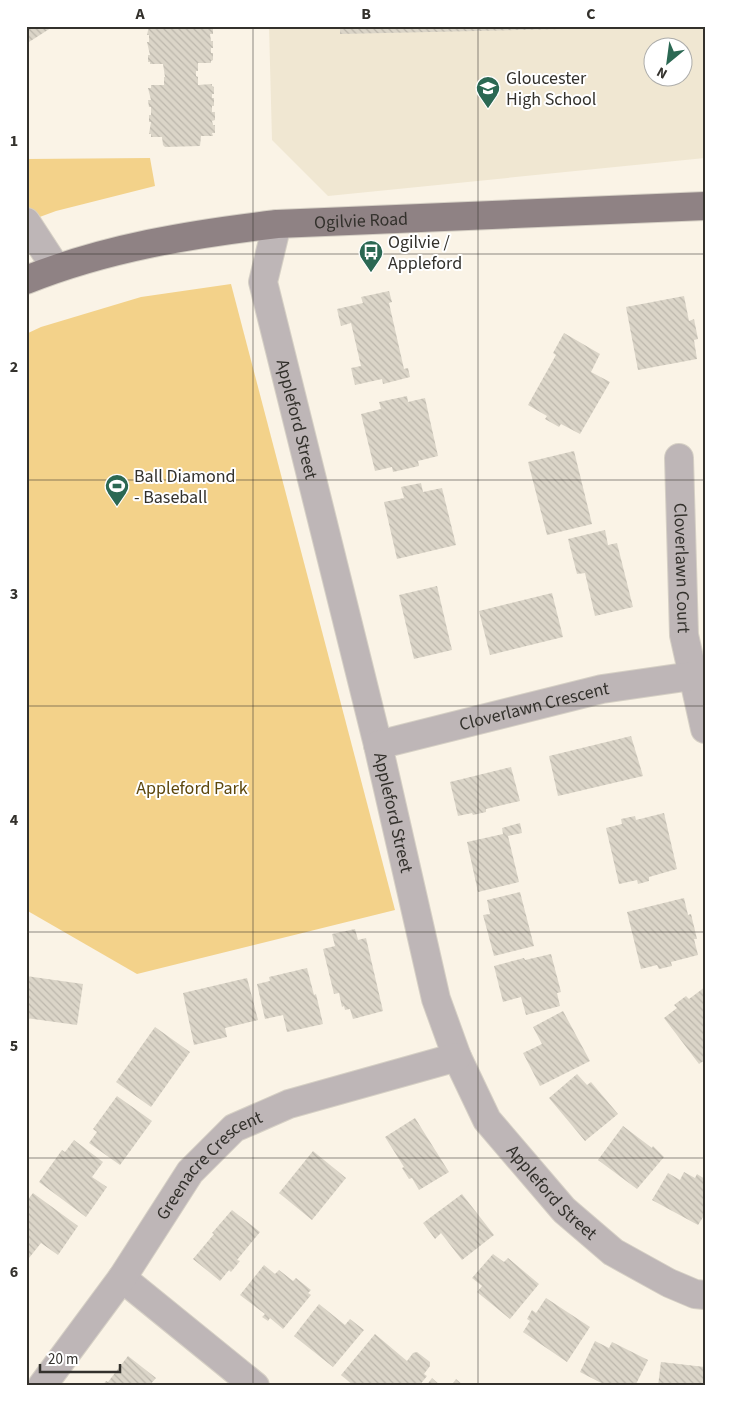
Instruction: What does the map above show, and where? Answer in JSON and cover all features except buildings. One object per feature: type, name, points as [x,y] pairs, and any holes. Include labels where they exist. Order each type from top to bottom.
[{"type":"main road","name":"Ogilvie Road","points":[[26,280],[56,268],[130,247],[208,232],[277,224],[310,221],[705,206]]},
{"type":"street","points":[[26,222],[56,268]]},
{"type":"street","name":"Appleford Street","points":[[277,224],[263,282],[378,745],[436,999],[458,1057],[486,1120],[564,1210],[613,1252],[669,1283],[695,1294],[705,1295]]},
{"type":"street","name":"Cloverlawn Court","points":[[679,458],[684,635],[699,676]]},
{"type":"street","points":[[699,676],[705,729]]},
{"type":"street","name":"Cloverlawn Crescent","points":[[378,745],[602,690],[699,676]]},
{"type":"street","name":"Greenacre Crescent","points":[[42,1386],[122,1278],[190,1172],[234,1128],[289,1104],[458,1057]]},
{"type":"street","points":[[122,1278],[255,1386]]},
{"type":"shaded area","name":"Gloucester High School","points":[[269,26],[705,26],[705,158],[328,196],[272,140]]},
{"type":"green space","points":[[150,158],[155,186],[56,211],[26,222],[26,159]]},
{"type":"green space","name":"Appleford Park","points":[[231,284],[395,910],[137,974],[26,910],[26,334],[41,327],[141,297]]},
{"type":"place","name":"Gloucester High School","points":[[488,109]]},
{"type":"place","name":"Ogilvie / Appleford","points":[[371,273]]},
{"type":"place","name":"Ball Diamond - Baseball","points":[[117,507]]}]
